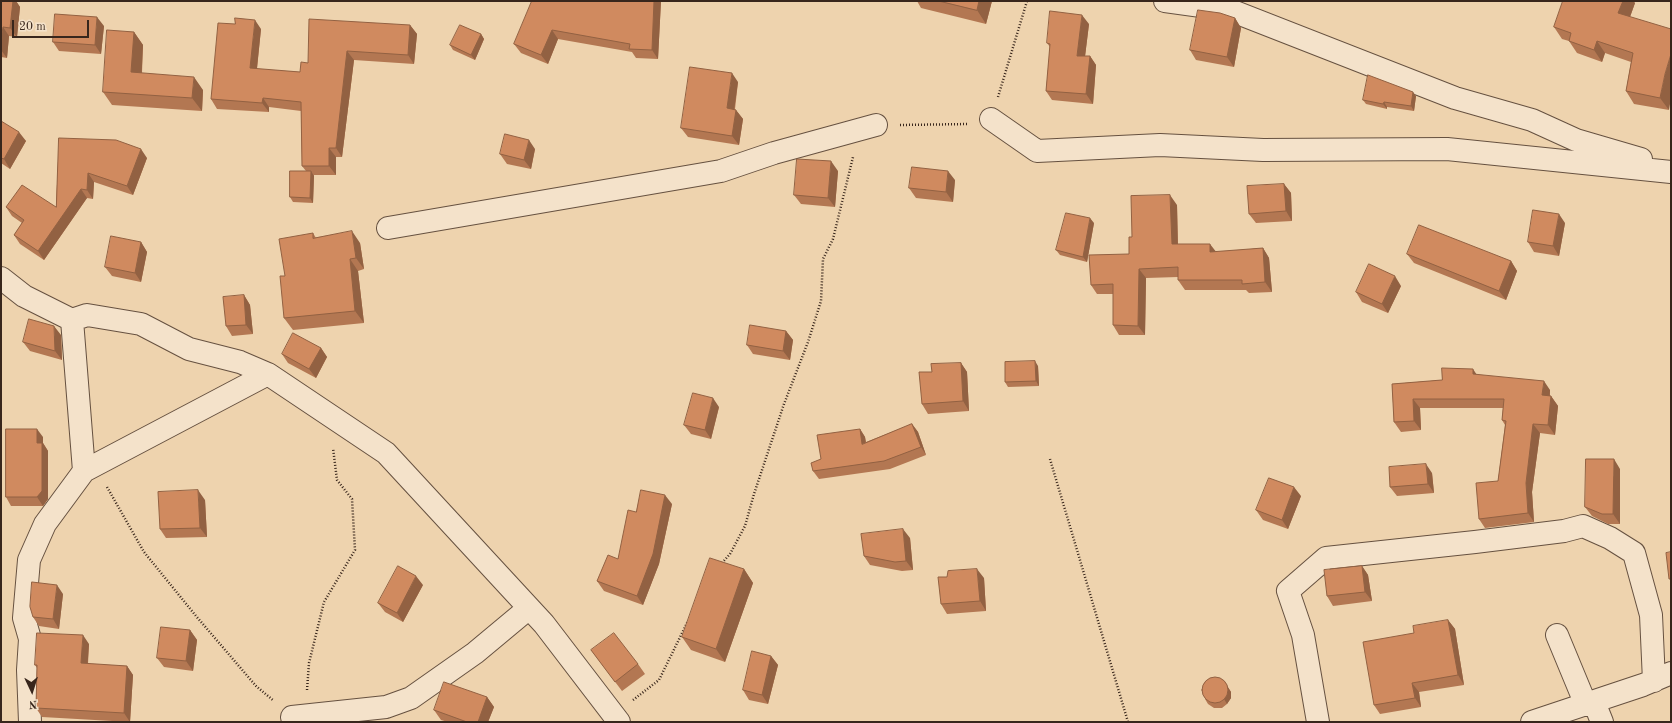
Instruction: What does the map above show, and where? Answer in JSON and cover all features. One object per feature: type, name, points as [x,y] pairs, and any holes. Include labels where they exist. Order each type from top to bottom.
[{"type":"street","points":[[1165,1],[1230,10],[1455,98],[1532,120],[1576,140],[1671,168]]},
{"type":"street","points":[[991,119],[1037,151],[1160,145],[1263,150],[1447,150],[1671,172]]},
{"type":"street","points":[[388,228],[721,171],[774,153],[876,125]]},
{"type":"street","points":[[1,278],[24,296],[72,320],[87,315],[141,324],[189,349],[240,362],[268,374],[386,453],[544,624],[616,718]]},
{"type":"street","points":[[72,320],[88,468]]},
{"type":"street","points":[[30,722],[28,670],[30,639],[24,618],[29,560],[45,524],[88,468],[268,374]]},
{"type":"street","points":[[1318,722],[1303,635],[1288,591],[1326,558],[1482,542],[1564,531],[1583,526],[1610,538],[1634,553],[1651,615],[1662,677],[1532,722]]},
{"type":"street","points":[[295,717],[386,707],[411,698],[475,653],[529,608]]},
{"type":"street","points":[[1557,635],[1590,703],[1602,722]]},
{"type":"path","points":[[876,125],[953,126],[977,123],[991,119],[1027,1]]},
{"type":"path","points":[[721,564],[730,554],[745,526],[781,411],[808,342],[821,301],[823,259],[833,239],[853,155]]},
{"type":"path","points":[[88,468],[112,494],[144,552],[196,616],[256,686],[295,717],[306,709],[309,663],[324,602],[355,550],[352,499],[337,480],[332,434],[339,421]]},
{"type":"path","points":[[1050,459],[1128,722]]},
{"type":"path","points":[[616,718],[659,680],[689,618]]},
{"type":"building","points":[[1,1],[13,1],[10,28],[3,27],[1,40]]},
{"type":"building","points":[[532,1],[654,1],[652,50],[629,49],[630,44],[552,30],[541,55],[514,44]]},
{"type":"building","points":[[939,1],[979,1],[977,10]]},
{"type":"building","points":[[1563,1],[1623,1],[1618,13],[1671,29],[1671,54],[1660,98],[1626,91],[1633,53],[1597,41],[1594,50],[1569,41],[1571,33],[1554,27]]},
{"type":"building","points":[[1198,10],[1220,13],[1235,18],[1227,57],[1190,50]]},
{"type":"building","points":[[1050,11],[1082,15],[1077,56],[1090,56],[1086,94],[1046,91],[1050,44],[1047,43]]},
{"type":"building","points":[[55,14],[97,17],[95,45],[53,42]]},
{"type":"building","points":[[235,18],[255,20],[250,68],[300,72],[301,62],[308,63],[309,19],[410,25],[408,55],[347,51],[336,148],[329,148],[329,166],[302,166],[301,102],[263,98],[262,103],[211,99],[218,23],[235,24]]},
{"type":"building","points":[[460,25],[481,34],[471,55],[450,45]]},
{"type":"building","points":[[107,30],[134,32],[131,72],[194,77],[192,98],[103,92]]},
{"type":"building","points":[[690,67],[732,73],[727,108],[736,110],[732,136],[681,128]]},
{"type":"building","points":[[1368,75],[1413,92],[1411,106],[1384,102],[1383,104],[1363,100]]},
{"type":"building","points":[[1,121],[19,132],[4,159],[1,158]]},
{"type":"building","points":[[505,134],[529,140],[524,160],[500,154]]},
{"type":"building","points":[[59,138],[116,140],[141,149],[127,186],[88,173],[87,190],[81,189],[38,251],[14,235],[24,220],[6,207],[22,185],[56,207]]},
{"type":"building","points":[[797,159],[831,161],[828,198],[794,195]]},
{"type":"building","points":[[912,167],[948,171],[946,192],[909,188]]},
{"type":"building","points":[[290,171],[311,171],[310,198],[290,197]]},
{"type":"building","points":[[1284,184],[1286,211],[1249,214],[1247,186]]},
{"type":"building","points":[[1170,195],[1172,244],[1210,244],[1210,252],[1263,248],[1265,282],[1242,284],[1242,280],[1178,280],[1178,267],[1139,269],[1138,326],[1113,325],[1113,284],[1091,285],[1089,255],[1129,254],[1129,237],[1132,237],[1131,196]]},
{"type":"building","points":[[1533,210],[1559,214],[1553,246],[1528,242]]},
{"type":"building","points":[[1066,213],[1090,218],[1083,257],[1056,250]]},
{"type":"building","points":[[1419,225],[1511,261],[1499,291],[1407,254]]},
{"type":"building","points":[[352,231],[356,258],[350,259],[355,311],[284,318],[280,276],[285,276],[279,239],[313,233],[313,238]]},
{"type":"building","points":[[111,236],[141,242],[135,273],[105,267]]},
{"type":"building","points":[[1369,264],[1395,276],[1382,304],[1356,292]]},
{"type":"building","points":[[244,295],[246,325],[226,326],[223,297]]},
{"type":"building","points":[[29,319],[54,326],[55,351],[23,342]]},
{"type":"building","points":[[750,325],[786,331],[783,351],[747,345]]},
{"type":"building","points":[[293,333],[321,348],[309,369],[282,354]]},
{"type":"building","points":[[1035,361],[1036,381],[1005,382],[1005,362]]},
{"type":"building","points":[[961,363],[963,401],[922,404],[919,372],[932,372],[931,364]]},
{"type":"building","points":[[1442,368],[1473,369],[1473,374],[1544,381],[1542,395],[1551,396],[1548,425],[1533,424],[1526,483],[1528,513],[1479,519],[1476,483],[1498,481],[1506,421],[1502,420],[1504,399],[1413,399],[1414,421],[1394,422],[1392,384],[1442,380]]},
{"type":"building","points":[[693,393],[713,398],[705,430],[684,425]]},
{"type":"building","points":[[912,424],[921,447],[884,461],[813,471],[811,463],[821,459],[817,435],[860,429],[862,444]]},
{"type":"building","points":[[6,429],[37,429],[37,443],[42,443],[42,491],[37,497],[6,497]]},
{"type":"building","points":[[1586,459],[1614,459],[1613,514],[1602,514],[1585,507]]},
{"type":"building","points":[[1426,464],[1428,484],[1390,487],[1389,467]]},
{"type":"building","points":[[1269,478],[1294,487],[1282,520],[1256,510]]},
{"type":"building","points":[[198,490],[200,528],[160,529],[158,492]]},
{"type":"building","points":[[641,490],[665,495],[653,554],[637,596],[597,581],[608,555],[618,559],[628,510],[636,512]]},
{"type":"building","points":[[903,529],[906,561],[895,562],[864,556],[861,534]]},
{"type":"building","points":[[1671,552],[1671,579],[1669,579],[1666,553]]},
{"type":"building","points":[[710,558],[744,569],[716,649],[682,637]]},
{"type":"building","points":[[398,566],[416,576],[397,613],[378,603]]},
{"type":"building","points":[[1362,566],[1365,592],[1327,596],[1324,570]]},
{"type":"building","points":[[977,569],[980,601],[941,604],[938,577],[947,577],[948,571]]},
{"type":"building","points":[[32,582],[57,585],[53,619],[33,617],[30,607]]},
{"type":"building","points":[[1448,620],[1458,675],[1412,683],[1415,698],[1374,705],[1363,642],[1414,633],[1413,626]]},
{"type":"building","points":[[161,627],[190,630],[186,661],[157,658]]},
{"type":"building","points":[[37,633],[83,635],[81,663],[127,666],[124,713],[36,708],[37,665],[35,665]]},
{"type":"building","points":[[614,633],[638,664],[615,682],[591,650]]},
{"type":"building","points":[[752,651],[771,656],[762,695],[743,690]]},
{"type":"building","points":[[1215,677],[1224,681],[1228,690],[1224,699],[1215,703],[1206,699],[1202,690],[1206,681]]},
{"type":"building","points":[[444,682],[487,697],[478,722],[467,722],[434,710]]}]
